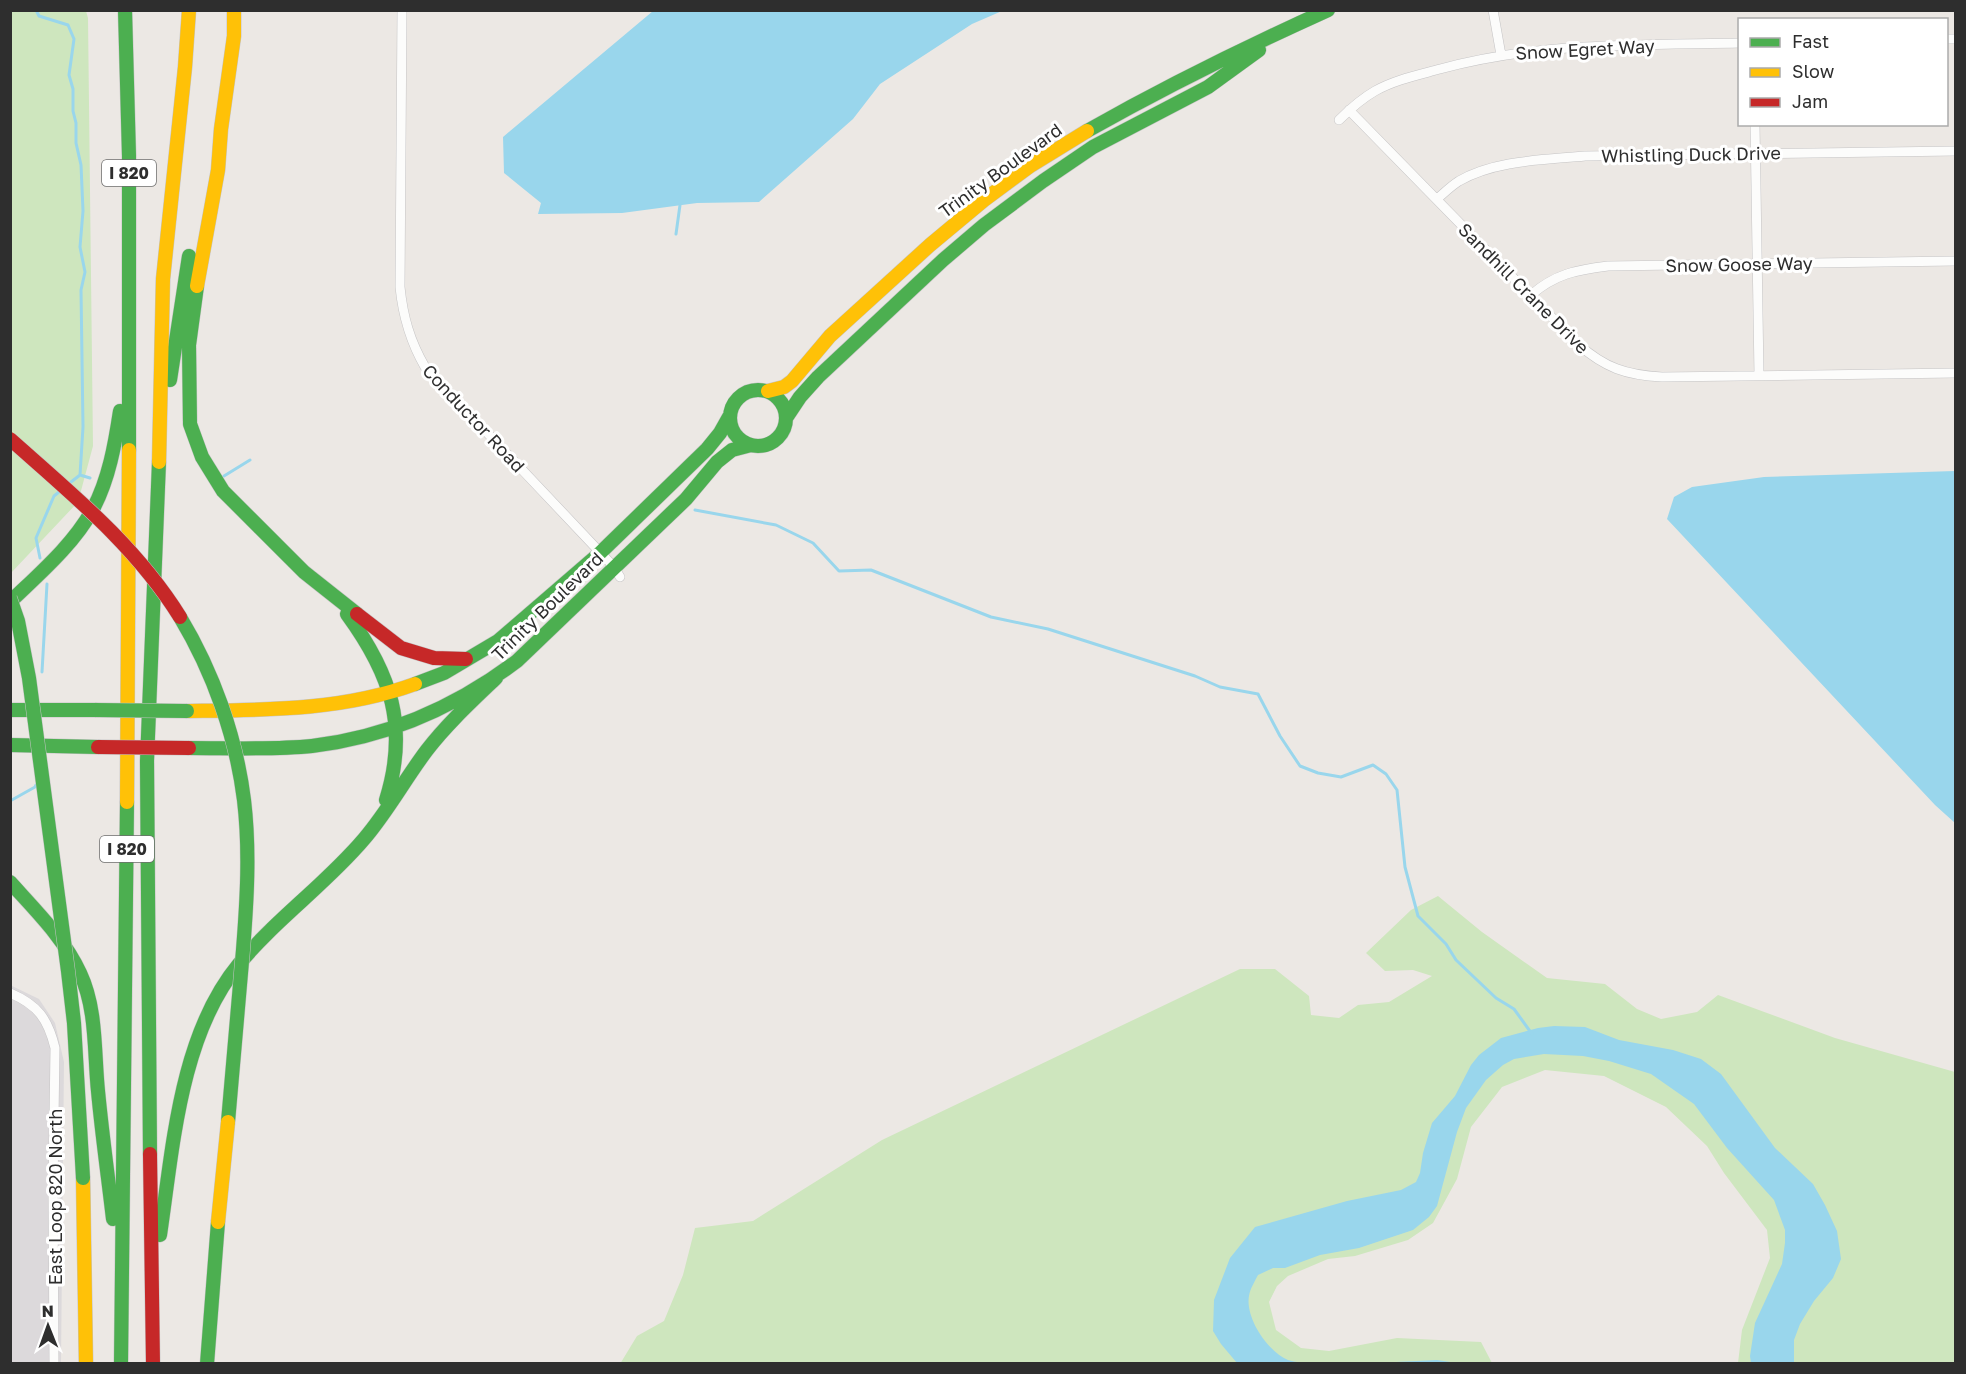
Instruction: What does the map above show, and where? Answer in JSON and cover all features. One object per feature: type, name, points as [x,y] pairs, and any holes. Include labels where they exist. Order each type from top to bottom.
[{"type":"main road","name":"I 820","points":[[121,1364],[130,335],[126,10]]},
{"type":"main road","name":"I 820","points":[[153,1364],[149,1147],[147,761],[159,459],[163,279],[189,10]]},
{"type":"main road","points":[[234,10],[234,36],[221,129],[218,170],[198,277],[189,345],[190,424],[202,457],[223,491],[304,572],[401,648],[434,658],[466,659]]},
{"type":"main road","name":"Trinity Boulevard","points":[[10,710],[276,710],[335,704],[390,692],[444,672],[498,641],[600,553],[707,449],[720,433],[729,417],[732,405],[740,395],[752,390],[768,391],[784,387],[792,381],[830,336],[930,245],[984,200],[1030,166],[1083,133],[1134,105],[1328,10]]},
{"type":"main road","name":"Trinity Boulevard","points":[[10,745],[189,748],[320,745],[421,718],[476,691],[517,661],[617,572],[686,499],[717,462],[732,450],[751,445],[764,446],[775,440],[783,430],[786,418],[800,397],[818,377],[943,260],[984,225],[1093,147],[1208,87],[1290,27]]},
{"type":"main road","points":[[159,459],[183,289],[203,192],[221,129]]},
{"type":"main road","points":[[86,1364],[83,1178],[74,1023],[29,678],[18,621],[10,600],[45,568],[74,536],[98,498],[117,432],[130,335]]},
{"type":"main road","points":[[768,391],[781,402],[786,418]]},
{"type":"main road","points":[[729,417],[735,435],[751,445]]},
{"type":"main road","points":[[10,439],[113,531],[169,600],[194,644],[213,685],[230,736],[242,790],[247,830],[246,882],[237,1024],[207,1364]]},
{"type":"main road","points":[[327,589],[359,628],[374,654],[390,692],[397,726],[397,761],[389,791],[380,814],[367,836]]},
{"type":"main road","points":[[153,1281],[182,1100],[198,1040],[215,998],[253,947],[343,862],[367,836],[450,723],[496,678]]},
{"type":"main road","points":[[10,882],[75,961],[85,983],[92,1011],[98,1090],[122,1281]]},
{"type":"street","name":"Conductor Road","points":[[402,10],[400,287],[407,331],[425,367],[617,572]]},
{"type":"street","points":[[1493,10],[1501,55]]},
{"type":"street","name":"Snow Egret Way","points":[[1339,120],[1377,90],[1464,62],[1575,46],[1738,43]]},
{"type":"street","name":"Sandhill Crane Drive","points":[[1349,110],[1578,344],[1589,354],[1616,370],[1628,374],[1662,377],[1956,372]]},
{"type":"street","points":[[1755,126],[1759,375]]},
{"type":"street","name":"Whistling Duck Drive","points":[[1437,199],[1462,180],[1494,168],[1585,156],[1956,151]]},
{"type":"street","name":"Snow Goose Way","points":[[1531,295],[1569,272],[1608,266],[1956,261]]},
{"type":"street","name":"East Loop 820 North","points":[[10,993],[32,1004],[42,1014],[51,1032],[55,1048],[54,1364]]},
{"type":"shaded area","points":[[10,985],[39,999],[55,1023],[64,1062],[61,1363],[11,1363]]},
{"type":"green space","points":[[11,11],[86,11],[88,18],[93,446],[78,502],[11,573]]},
{"type":"green space","points":[[1438,896],[1482,932],[1547,978],[1605,984],[1637,1009],[1661,1019],[1697,1012],[1718,995],[1835,1038],[1955,1072],[1955,1363],[1738,1363],[1742,1330],[1770,1258],[1767,1230],[1724,1173],[1707,1146],[1666,1107],[1604,1076],[1545,1070],[1502,1087],[1471,1127],[1457,1179],[1433,1223],[1408,1240],[1355,1256],[1328,1259],[1288,1276],[1277,1286],[1269,1302],[1276,1330],[1301,1348],[1329,1351],[1397,1338],[1481,1342],[1492,1363],[620,1364],[637,1336],[664,1321],[683,1275],[695,1228],[753,1221],[882,1140],[1240,969],[1275,969],[1309,996],[1311,1015],[1339,1018],[1358,1005],[1389,1002],[1432,976],[1413,970],[1385,971],[1366,953],[1411,910]]},
{"type":"water","points":[[653,11],[1002,11],[972,24],[880,84],[853,119],[759,202],[697,203],[622,213],[538,214],[541,203],[504,173],[503,137]]},
{"type":"water","points":[[1956,471],[1955,823],[1935,805],[1667,519],[1674,497],[1692,487],[1764,477]]},
{"type":"water","points":[[1585,1027],[1619,1040],[1673,1050],[1701,1059],[1721,1074],[1775,1148],[1813,1184],[1837,1231],[1841,1259],[1833,1278],[1814,1301],[1800,1324],[1794,1340],[1794,1363],[1751,1363],[1755,1323],[1782,1264],[1785,1243],[1785,1230],[1774,1200],[1727,1148],[1694,1104],[1651,1074],[1609,1061],[1583,1056],[1544,1054],[1514,1059],[1503,1065],[1486,1080],[1466,1108],[1457,1132],[1437,1206],[1429,1217],[1413,1230],[1359,1248],[1320,1255],[1285,1268],[1273,1268],[1258,1275],[1250,1293],[1249,1305],[1254,1324],[1266,1342],[1280,1356],[1306,1363],[1237,1363],[1221,1344],[1213,1331],[1214,1300],[1230,1258],[1255,1227],[1347,1201],[1401,1190],[1416,1182],[1432,1123],[1455,1096],[1471,1065],[1479,1055],[1501,1038],[1538,1028]]},
{"type":"water","points":[[1437,1360],[1457,1363],[1375,1363]]},
{"type":"waterway","points":[[36,10],[39,16],[68,25],[74,39],[69,75],[73,89],[76,143],[81,165],[83,211],[80,247],[85,272],[81,290],[83,427],[80,475],[71,482]]},
{"type":"waterway","points":[[676,234],[680,205]]},
{"type":"waterway","points":[[224,476],[250,460]]},
{"type":"waterway","points":[[80,475],[90,478]]},
{"type":"waterway","points":[[40,558],[36,538],[54,496],[59,492]]},
{"type":"waterway","points":[[695,510],[776,525],[813,543],[839,571],[871,570],[991,617],[1048,629],[1195,676],[1220,687],[1258,694],[1280,736],[1300,766],[1318,773],[1341,777],[1373,765],[1386,774],[1397,790],[1405,867],[1418,916],[1446,944],[1456,960],[1496,998],[1514,1009],[1532,1034]]},
{"type":"waterway","points":[[42,672],[47,584]]},
{"type":"waterway","points":[[10,801],[36,785]]},
{"type":"traffic: fast","points":[[125,10],[129,156],[129,450]]},
{"type":"traffic: fast","points":[[1087,131],[1206,68],[1328,10]]},
{"type":"traffic: fast","points":[[786,418],[800,397],[818,377],[943,260],[984,225],[1093,147],[1208,87],[1259,50]]},
{"type":"traffic: fast","points":[[170,380],[189,256]]},
{"type":"traffic: fast","points":[[197,286],[189,345],[190,424],[202,457],[223,491],[304,572],[357,614]]},
{"type":"traffic: fast","points":[[752,390],[764,390],[774,394],[782,402],[786,418],[782,434],[774,442],[764,446],[752,446],[742,442],[734,434],[730,424],[730,412],[734,402],[742,394],[752,390]]},
{"type":"traffic: fast","points":[[10,602],[66,547],[93,509],[107,474],[120,411]]},
{"type":"traffic: fast","points":[[415,684],[444,673],[498,641],[600,553],[707,449],[729,417]]},
{"type":"traffic: fast","points":[[189,748],[282,748],[340,742],[394,727],[446,705],[517,661],[686,499],[717,462],[732,450],[751,445]]},
{"type":"traffic: fast","points":[[150,1154],[147,761],[159,462]]},
{"type":"traffic: fast","points":[[10,598],[18,621],[29,678],[68,971],[74,1023],[83,1178]]},
{"type":"traffic: fast","points":[[347,614],[375,658],[392,702],[396,749],[393,774],[386,800]]},
{"type":"traffic: fast","points":[[180,617],[213,682],[229,728],[240,776],[246,819],[246,912],[228,1122]]},
{"type":"traffic: fast","points":[[160,1235],[182,1093],[204,1024],[219,992],[254,947],[334,871],[364,839],[435,740],[496,678]]},
{"type":"traffic: fast","points":[[10,710],[95,710]]},
{"type":"traffic: fast","points":[[95,710],[187,711]]},
{"type":"traffic: fast","points":[[10,745],[98,747]]},
{"type":"traffic: fast","points":[[121,1364],[127,802]]},
{"type":"traffic: fast","points":[[10,882],[66,948],[85,987],[94,1031],[113,1219]]},
{"type":"traffic: fast","points":[[207,1364],[218,1222]]},
{"type":"traffic: slow","points":[[159,462],[163,279],[189,10]]},
{"type":"traffic: slow","points":[[197,286],[218,170],[221,129],[234,36],[234,10]]},
{"type":"traffic: slow","points":[[768,391],[784,387],[792,381],[830,336],[930,245],[984,200],[1030,166],[1087,131]]},
{"type":"traffic: slow","points":[[127,802],[129,450]]},
{"type":"traffic: slow","points":[[187,711],[273,709],[331,704],[387,693],[415,684]]},
{"type":"traffic: slow","points":[[218,1222],[228,1122]]},
{"type":"traffic: slow","points":[[83,1178],[86,1364]]},
{"type":"traffic: jam","points":[[10,439],[102,522],[144,567],[180,617]]},
{"type":"traffic: jam","points":[[357,614],[401,648],[434,658],[466,659]]},
{"type":"traffic: jam","points":[[98,747],[189,748]]},
{"type":"traffic: jam","points":[[150,1154],[153,1364]]}]
